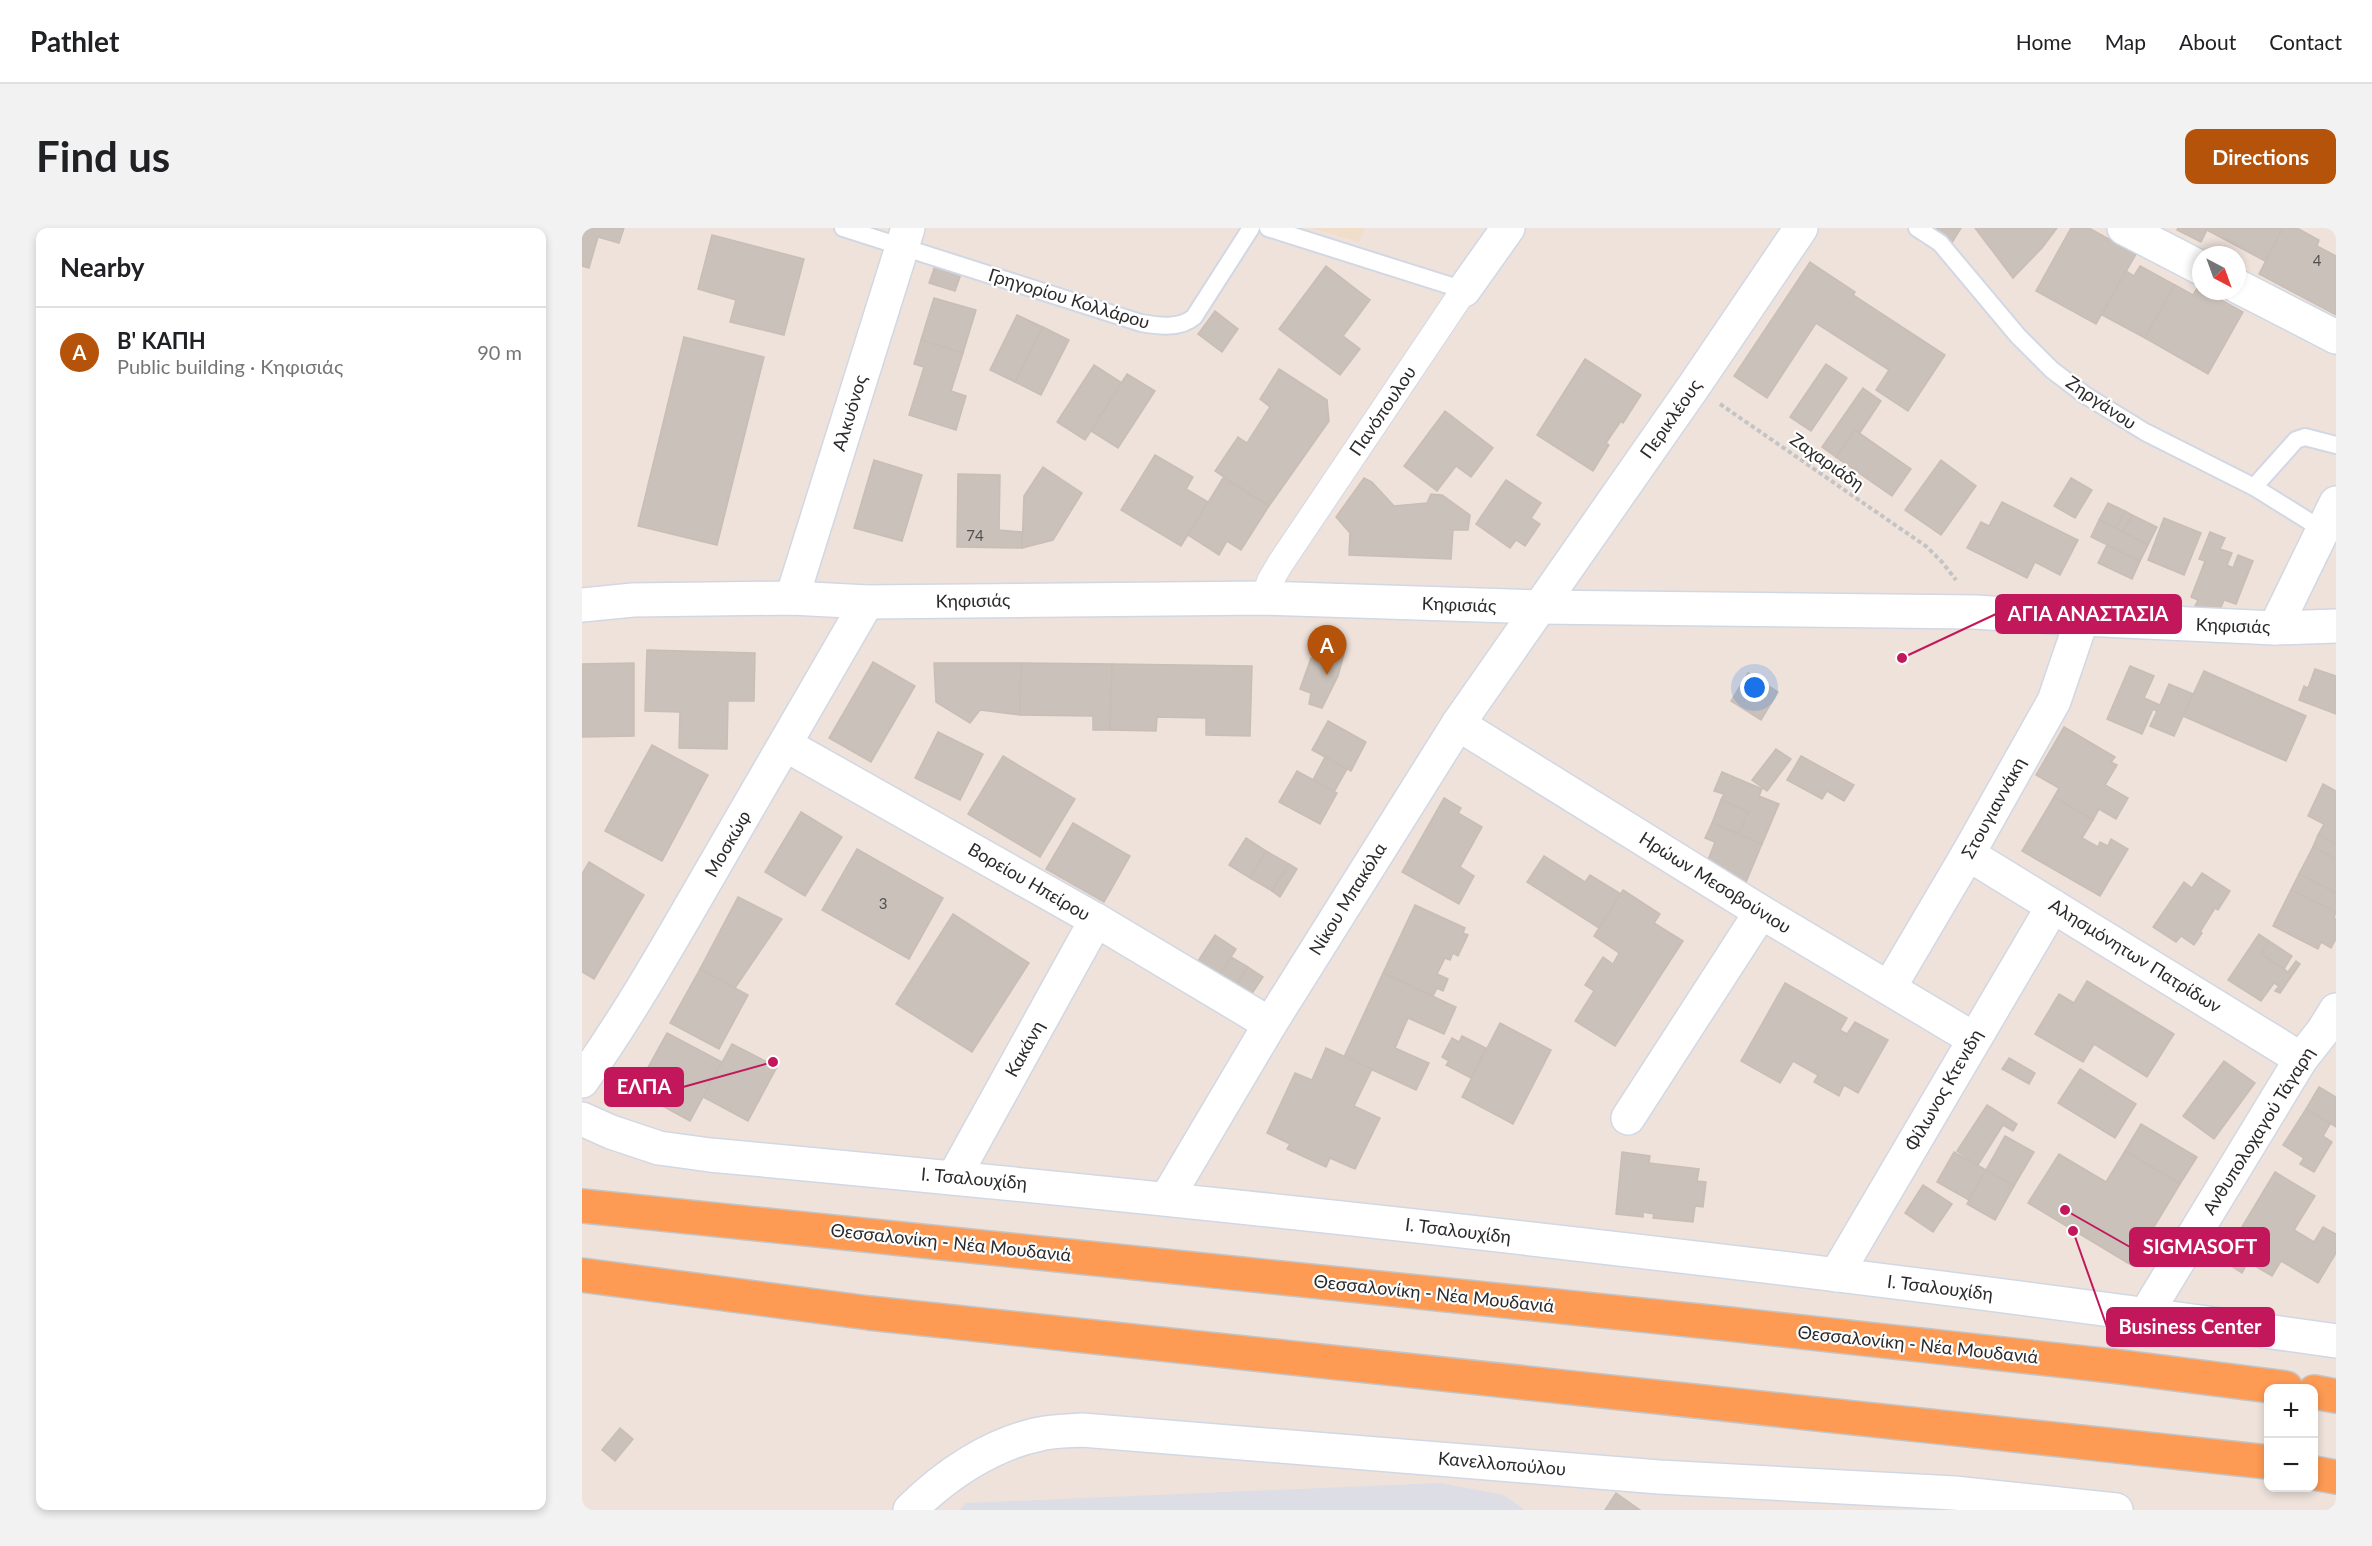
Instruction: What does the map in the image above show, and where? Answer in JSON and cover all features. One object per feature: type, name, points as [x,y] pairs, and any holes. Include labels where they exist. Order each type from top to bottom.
[{"type":"highway","name":"Θεσσαλονίκη - Νέα Μουδανιά","points":[[582,1206],[1729,1324],[2121,1367],[2264,1386]]},
{"type":"highway","points":[[582,1275],[869,1313],[2261,1462]]},
{"type":"highway","points":[[2318,1393],[2336,1396]]},
{"type":"highway","points":[[2318,1467],[2336,1469]]},
{"type":"highway","points":[[2318,1474],[2336,1477]]},
{"type":"street","name":"Πανόπουλου","points":[[1265,598],[1270,581],[1280,564],[1508,228]]},
{"type":"street","name":"Περικλέους","points":[[1538,607],[1694,386],[1801,228]]},
{"type":"street","points":[[2124,228],[2192,262]]},
{"type":"street","name":"Αλκυόνος","points":[[792,598],[905,237]]},
{"type":"street","points":[[2246,291],[2336,337]]},
{"type":"street","points":[[2275,628],[2329,516]]},
{"type":"street","name":"Κηφισιάς","points":[[582,605],[633,600],[792,598],[867,602],[1265,598],[1538,607],[1975,612],[2275,628],[2336,626]]},
{"type":"street","name":"Μοσκώφ","points":[[582,1081],[610,1042],[640,993],[867,602]]},
{"type":"street","name":"Νίκου Μπακόλα","points":[[1167,1198],[1270,1024],[1458,724],[1538,607]]},
{"type":"street","name":"Στουγιαννάκη","points":[[1889,988],[2054,701],[2082,619]]},
{"type":"street","name":"Ηρώων Μεσοβούνιου","points":[[1458,724],[1761,912],[1974,1039]]},
{"type":"street","name":"Βορείου Ηπείρου","points":[[786,745],[1096,920],[1270,1024]]},
{"type":"street","name":"Αλησμόνητων Πατρίδων","points":[[1968,854],[2301,1059]]},
{"type":"street","name":"Φίλωνος Κτενιδη","points":[[1836,1275],[2053,906]]},
{"type":"street","points":[[1628,1118],[1761,912]]},
{"type":"street","name":"Κακάνη","points":[[954,1177],[1096,920]]},
{"type":"street","name":"Ανθυπολοχαγού Τάγαρη","points":[[2146,1314],[2301,1059],[2332,1027]]},
{"type":"street","name":"Ι. Τσαλουχίδη","points":[[582,1119],[611,1132],[659,1148],[710,1155],[1167,1198],[1836,1275],[2146,1314],[2336,1341]]},
{"type":"street","name":"Κανελλοπούλου","points":[[910,1510],[958,1470],[1005,1444],[1041,1434],[1082,1430],[1659,1477],[1954,1493],[2116,1510]]},
{"type":"lane","name":"Γρηγορίου Κολλάρου","points":[[843,228],[905,237],[1141,323],[1160,326],[1182,324],[1194,317],[1251,228]]},
{"type":"lane","name":"Ζηργάνου","points":[[1917,228],[1940,243],[2018,336],[2052,369],[2085,395],[2145,432],[2254,487],[2329,516]]},
{"type":"lane","points":[[1272,229],[1464,290]]},
{"type":"lane","points":[[2254,487],[2296,440],[2305,437],[2315,438],[2336,445]]},
{"type":"path","name":"Ζαχαριάδη","points":[[1694,386],[1927,547],[1942,562]]},
{"type":"shaded area","points":[[1312,228],[1364,228],[1359,242]]},
{"type":"shaded area","points":[[1440,1483],[1504,1495],[1525,1510],[960,1510],[966,1503]]},
{"type":"building","points":[[582,228],[624,228],[619,243],[598,237],[589,268],[582,266]]},
{"type":"building","points":[[1937,228],[1961,228],[1950,246],[1933,236]]},
{"type":"building","points":[[1975,228],[2057,228],[2042,248],[2013,278]]},
{"type":"building","points":[[2071,228],[2089,228],[2136,254],[2096,324],[2036,291]]},
{"type":"building","points":[[2178,228],[2283,229],[2265,261],[2246,251],[2246,246],[2237,246],[2207,230],[2201,242],[2177,230]]},
{"type":"building","points":[[2283,228],[2297,228],[2319,240],[2317,246],[2336,256],[2336,315],[2259,274]]},
{"type":"building","points":[[712,235],[804,259],[784,335],[730,322],[736,300],[698,289]]},
{"type":"building","points":[[1810,262],[1855,292],[1853,295],[1945,355],[1908,411],[1876,390],[1889,370],[1816,323],[1767,398],[1734,376]]},
{"type":"building","points":[[936,263],[962,271],[955,291],[929,283]]},
{"type":"building","points":[[1326,266],[1370,300],[1343,336],[1360,349],[1340,375],[1279,329]]},
{"type":"building","points":[[2140,266],[2175,285],[2145,338],[2102,315],[2126,271],[2134,276]]},
{"type":"building","points":[[2175,285],[2192,294],[2192,300],[2221,300],[2243,312],[2208,374],[2145,338]]},
{"type":"building","points":[[934,298],[976,310],[963,353],[921,340]]},
{"type":"building","points":[[1215,311],[1238,329],[1222,352],[1198,334]]},
{"type":"building","points":[[1017,315],[1043,327],[1015,382],[990,370]]},
{"type":"building","points":[[1043,327],[1069,340],[1041,395],[1015,382]]},
{"type":"building","points":[[684,337],[764,357],[717,545],[638,526]]},
{"type":"building","points":[[921,340],[963,353],[951,391],[966,396],[956,430],[909,415],[924,367],[914,364]]},
{"type":"building","points":[[1585,359],[1641,395],[1623,423],[1621,421],[1606,443],[1609,445],[1593,471],[1537,435]]},
{"type":"building","points":[[1826,364],[1847,378],[1811,431],[1790,417]]},
{"type":"building","points":[[1094,365],[1122,383],[1085,440],[1057,422]]},
{"type":"building","points":[[1279,369],[1327,400],[1329,421],[1269,506],[1215,471],[1238,437],[1247,443],[1270,407],[1260,399]]},
{"type":"building","points":[[1127,374],[1155,391],[1118,448],[1091,431]]},
{"type":"building","points":[[1863,388],[1881,401],[1859,434],[1855,430],[1836,457],[1822,447]]},
{"type":"building","points":[[1445,411],[1493,448],[1471,477],[1456,466],[1437,491],[1404,466]]},
{"type":"building","points":[[1855,430],[1911,469],[1892,496],[1836,457]]},
{"type":"building","points":[[1155,455],[1193,477],[1186,489],[1208,502],[1181,546],[1121,510]]},
{"type":"building","points":[[874,460],[922,475],[902,541],[854,528]]},
{"type":"building","points":[[1941,460],[1976,486],[1941,535],[1905,510]]},
{"type":"building","points":[[1043,467],[1082,493],[1053,540],[1022,548],[1024,496]]},
{"type":"building","points":[[958,474],[1000,475],[999,530],[1022,532],[1022,548],[957,547]]},
{"type":"building","points":[[1223,478],[1269,506],[1241,550],[1227,541],[1219,555],[1188,535]]},
{"type":"building","points":[[1364,478],[1372,482],[1394,506],[1427,503],[1431,494],[1442,495],[1470,515],[1468,530],[1453,530],[1451,559],[1349,555],[1350,533],[1336,517]]},
{"type":"building","points":[[2071,478],[2092,490],[2075,518],[2054,506]]},
{"type":"building","points":[[1506,480],[1541,503],[1531,518],[1540,524],[1525,546],[1516,540],[1510,548],[1476,524]]},
{"type":"building","points":[[2002,502],[2078,540],[2060,575],[2035,562],[2027,578],[1967,548],[1981,522],[1989,526]]},
{"type":"building","points":[[2108,503],[2125,511],[2116,528],[2099,520]]},
{"type":"building","points":[[2125,511],[2132,515],[2123,532],[2116,528]]},
{"type":"building","points":[[2132,515],[2157,527],[2148,545],[2123,532]]},
{"type":"building","points":[[2164,518],[2201,533],[2184,575],[2148,560]]},
{"type":"building","points":[[2099,520],[2148,545],[2140,561],[2091,537]]},
{"type":"building","points":[[2210,532],[2225,538],[2220,549],[2232,553],[2227,565],[2233,568],[2238,555],[2253,561],[2236,604],[2224,600],[2217,617],[2194,608],[2198,600],[2191,597],[2205,561],[2199,559]]},
{"type":"building","points":[[2107,545],[2140,561],[2132,579],[2098,563]]},
{"type":"building","points":[[1340,649],[1344,654],[1338,676],[1322,708],[1309,704],[1311,693],[1300,689],[1311,658]]},
{"type":"building","points":[[647,650],[755,653],[754,701],[728,701],[727,749],[679,748],[680,712],[645,711]]},
{"type":"building","points":[[873,662],[915,686],[871,762],[829,738]]},
{"type":"building","points":[[634,663],[634,736],[582,737],[582,664]]},
{"type":"building","points":[[934,663],[1021,663],[1020,715],[980,710],[970,723],[936,702]]},
{"type":"building","points":[[1021,663],[1112,664],[1110,730],[1093,730],[1093,716],[1020,715]]},
{"type":"building","points":[[1112,664],[1252,666],[1250,736],[1206,735],[1206,718],[1157,717],[1156,731],[1110,730]]},
{"type":"building","points":[[2130,666],[2154,676],[2144,698],[2160,705],[2169,684],[2193,694],[2174,736],[2150,726],[2157,711],[2153,709],[2142,734],[2107,719]]},
{"type":"building","points":[[2315,669],[2336,676],[2336,714],[2299,700],[2304,686],[2308,688]]},
{"type":"building","points":[[2204,671],[2306,716],[2286,761],[2183,716]]},
{"type":"building","points":[[1748,673],[1778,692],[1761,720],[1731,701]]},
{"type":"building","points":[[1328,721],[1366,742],[1351,771],[1312,750]]},
{"type":"building","points":[[2064,727],[2115,757],[2111,762],[2117,765],[2105,785],[2128,798],[2116,819],[2099,809],[2093,820],[2054,797],[2059,788],[2036,775]]},
{"type":"building","points":[[938,732],[983,754],[960,800],[915,778]]},
{"type":"building","points":[[652,745],[708,775],[662,861],[605,831]]},
{"type":"building","points":[[1776,749],[1791,759],[1767,791],[1752,780]]},
{"type":"building","points":[[1003,756],[1075,799],[1040,857],[968,814]]},
{"type":"building","points":[[1801,756],[1854,785],[1844,801],[1827,791],[1822,799],[1787,780]]},
{"type":"building","points":[[1325,757],[1347,769],[1334,792],[1313,780]]},
{"type":"building","points":[[1297,771],[1337,793],[1320,824],[1279,802]]},
{"type":"building","points":[[1722,772],[1762,789],[1759,796],[1779,804],[1762,844],[1739,834],[1748,812],[1721,800],[1724,794],[1714,791]]},
{"type":"building","points":[[2323,784],[2336,791],[2336,844],[2318,835],[2324,824],[2308,816]]},
{"type":"building","points":[[2054,797],[2093,820],[2082,838],[2098,847],[2100,842],[2108,846],[2111,839],[2128,849],[2100,896],[2022,851]]},
{"type":"building","points":[[1444,798],[1461,808],[1458,813],[1482,827],[1460,867],[1474,876],[1459,904],[1402,872]]},
{"type":"building","points":[[1721,800],[1748,812],[1739,834],[1712,823]]},
{"type":"building","points":[[801,812],[842,837],[805,896],[765,872]]},
{"type":"building","points":[[1073,823],[1130,856],[1104,902],[1046,869]]},
{"type":"building","points":[[1712,823],[1762,844],[1746,882],[1706,865],[1715,842],[1705,838]]},
{"type":"building","points":[[2318,835],[2336,844],[2336,859],[2313,847]]},
{"type":"building","points":[[1246,838],[1266,851],[1250,878],[1229,865]]},
{"type":"building","points":[[2313,847],[2336,859],[2336,893],[2299,874]]},
{"type":"building","points":[[857,849],[943,898],[909,959],[822,910]]},
{"type":"building","points":[[1266,851],[1289,864],[1272,891],[1250,878]]},
{"type":"building","points":[[1544,856],[1585,882],[1590,875],[1621,894],[1599,928],[1527,882]]},
{"type":"building","points":[[589,862],[644,895],[594,979],[582,972],[582,874]]},
{"type":"building","points":[[1289,864],[1297,869],[1280,897],[1272,891]]},
{"type":"building","points":[[2202,873],[2230,891],[2218,910],[2215,908],[2194,945],[2181,936],[2176,942],[2153,927],[2184,882],[2192,888]]},
{"type":"building","points":[[2299,874],[2336,893],[2336,912],[2291,890]]},
{"type":"building","points":[[1623,890],[1660,914],[1654,923],[1683,941],[1615,1046],[1575,1021],[1594,991],[1585,985],[1603,957],[1613,964],[1619,953],[1594,936]]},
{"type":"building","points":[[2291,890],[2336,912],[2334,918],[2336,919],[2336,939],[2331,948],[2321,942],[2318,949],[2273,926]]},
{"type":"building","points":[[738,897],[782,919],[735,988],[700,969]]},
{"type":"building","points":[[1415,905],[1465,928],[1463,933],[1468,935],[1458,956],[1453,953],[1450,960],[1445,958],[1437,974],[1448,979],[1443,991],[1437,988],[1433,996],[1383,973]]},
{"type":"building","points":[[953,914],[1029,963],[972,1052],[896,1004]]},
{"type":"building","points":[[2259,934],[2269,941],[2261,954],[2288,972],[2296,961],[2300,964],[2280,993],[2275,991],[2279,986],[2274,983],[2261,1001],[2228,980]]},
{"type":"building","points":[[1215,935],[1236,949],[1220,975],[1198,961]]},
{"type":"building","points":[[2269,941],[2292,956],[2284,969],[2261,954]]},
{"type":"building","points":[[1231,957],[1248,967],[1236,985],[1220,975]]},
{"type":"building","points":[[1248,967],[1263,977],[1251,995],[1236,985]]},
{"type":"building","points":[[700,969],[748,995],[719,1049],[670,1023]]},
{"type":"building","points":[[1383,973],[1456,1007],[1444,1034],[1408,1018],[1395,1048],[1429,1063],[1416,1090],[1344,1057]]},
{"type":"building","points":[[2087,981],[2174,1034],[2147,1077],[2094,1044],[2083,1062],[2035,1034],[2059,994],[2074,1003]]},
{"type":"building","points":[[1785,983],[1847,1018],[1840,1030],[1847,1034],[1855,1022],[1888,1040],[1858,1093],[1844,1085],[1839,1096],[1814,1082],[1818,1075],[1793,1061],[1780,1083],[1741,1061]]},
{"type":"building","points":[[1500,1023],[1551,1050],[1513,1124],[1462,1097]]},
{"type":"building","points":[[667,1033],[722,1062],[690,1121],[635,1091]]},
{"type":"building","points":[[1462,1036],[1486,1048],[1471,1078],[1446,1065],[1449,1061],[1442,1057],[1452,1038],[1459,1042]]},
{"type":"building","points":[[732,1044],[777,1067],[748,1121],[703,1097]]},
{"type":"building","points":[[1326,1048],[1372,1069],[1354,1106],[1380,1118],[1355,1169],[1330,1158],[1326,1167],[1287,1149],[1290,1144],[1267,1133],[1295,1073],[1312,1080]]},
{"type":"building","points":[[2009,1058],[2035,1073],[2029,1084],[2002,1069]]},
{"type":"building","points":[[2224,1061],[2255,1083],[2214,1139],[2183,1116]]},
{"type":"building","points":[[2080,1069],[2136,1104],[2115,1138],[2058,1103]]},
{"type":"building","points":[[2319,1087],[2336,1097],[2336,1127],[2306,1109]]},
{"type":"building","points":[[1987,1105],[2017,1124],[2013,1131],[2003,1125],[1978,1165],[1957,1151]]},
{"type":"building","points":[[2306,1109],[2330,1124],[2323,1136],[2332,1142],[2314,1172],[2300,1164],[2304,1158],[2283,1145]]},
{"type":"building","points":[[2141,1124],[2197,1157],[2180,1184],[2125,1151]]},
{"type":"building","points":[[2005,1136],[2034,1152],[2014,1186],[1986,1170]]},
{"type":"building","points":[[2125,1151],[2180,1184],[2131,1265],[2028,1203],[2059,1154],[2106,1182]]},
{"type":"building","points":[[1622,1152],[1650,1156],[1649,1163],[1699,1169],[1697,1181],[1706,1182],[1703,1207],[1695,1206],[1693,1222],[1653,1218],[1654,1214],[1643,1212],[1643,1217],[1616,1214]]},
{"type":"building","points":[[1954,1152],[1986,1170],[1969,1200],[1937,1182]]},
{"type":"building","points":[[1986,1170],[2014,1186],[1995,1220],[1967,1204]]},
{"type":"building","points":[[2275,1172],[2315,1196],[2294,1230],[2314,1242],[2323,1227],[2336,1234],[2336,1253],[2318,1283],[2281,1261],[2272,1276],[2248,1262],[2242,1273],[2222,1260]]},
{"type":"building","points":[[1923,1185],[1952,1204],[1933,1232],[1905,1213]]},
{"type":"building","points":[[620,1428],[633,1439],[615,1461],[602,1450]]},
{"type":"building","points":[[1616,1493],[1640,1510],[1605,1510]]},
{"type":"place","name":"ΑΓΙΑ ΑΝΑΣΤΑΣΙΑ","points":[[1902,658]]},
{"type":"place","name":"Β' ΚΑΠΗ","points":[[1327,675]]},
{"type":"place","name":"ΕΛΠΑ","points":[[773,1062]]},
{"type":"place","name":"SIGMASOFT","points":[[2065,1210]]},
{"type":"place","name":"Business Center","points":[[2073,1231]]}]
